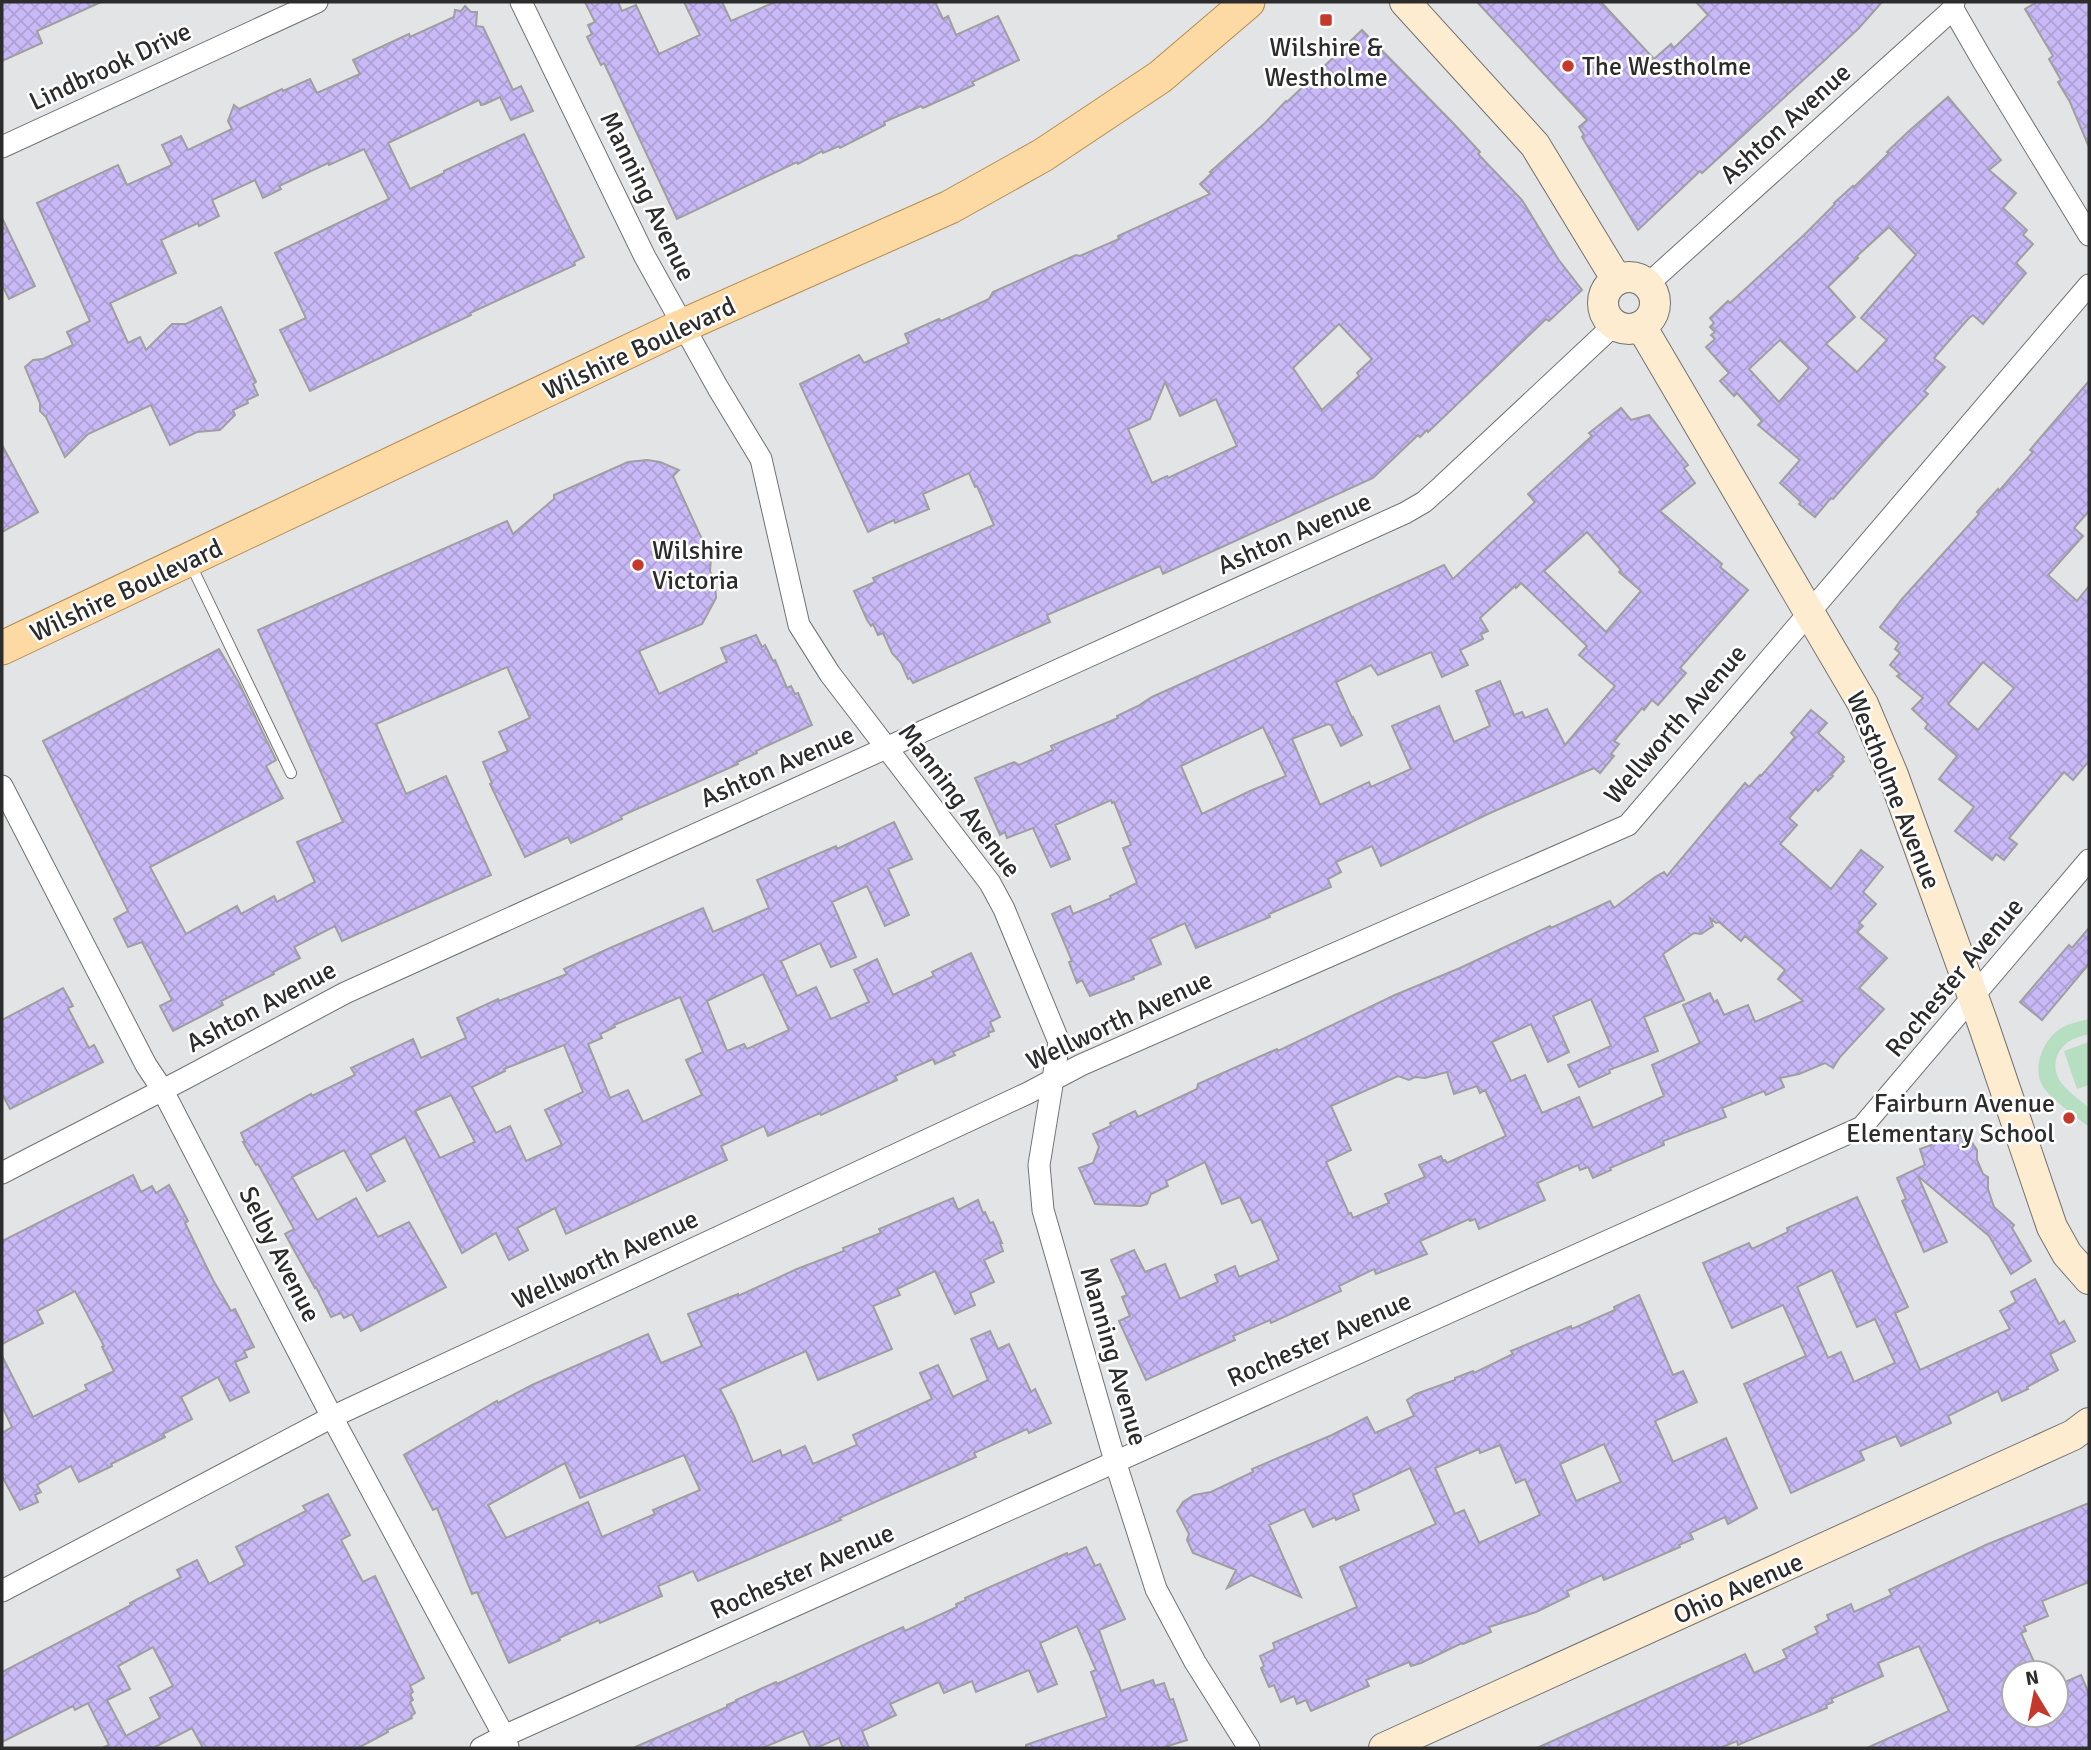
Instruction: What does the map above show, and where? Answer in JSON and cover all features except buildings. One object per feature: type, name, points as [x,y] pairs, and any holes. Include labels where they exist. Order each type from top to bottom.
[{"type":"main road","name":"Wilshire Boulevard","points":[[2,648],[682,326],[950,207],[1043,155],[1160,77],[1248,2]]},
{"type":"street","name":"Lindbrook Drive","points":[[2,147],[317,2]]},
{"type":"street","name":"Manning Avenue","points":[[522,2],[645,257],[682,326],[761,459],[799,625],[830,674],[990,883],[1004,909],[1059,1042],[1039,1165],[1043,1210],[1115,1461],[1156,1589],[1195,1662],[1249,1748]]},
{"type":"street","points":[[1405,2],[1535,145],[1617,280]]},
{"type":"street","points":[[1954,6],[1983,61],[2089,235]]},
{"type":"street","name":"Ashton Avenue","points":[[1648,284],[1954,6]]},
{"type":"street","points":[[1630,277],[1648,284],[1655,299],[1655,307],[1648,322],[1628,325],[1604,310],[1603,302],[1610,285],[1617,280],[1630,277]]},
{"type":"street","name":"Wellworth Avenue","points":[[2,1591],[332,1417],[1054,1079],[1628,825],[2089,285]]},
{"type":"street","name":"Ashton Avenue","points":[[2,1173],[345,993],[1405,513],[1424,502],[1628,325]]},
{"type":"street","name":"Westholme Avenue","points":[[1628,325],[1809,612],[1863,704],[1893,775],[2052,1227],[2067,1254],[2089,1279]]},
{"type":"street","name":"Selby Avenue","points":[[2,786],[146,1065],[162,1089],[332,1417],[506,1742]]},
{"type":"street","name":"Rochester Avenue","points":[[481,1748],[506,1742],[1115,1461],[1862,1127],[2089,860]]},
{"type":"street","name":"Ohio Avenue","points":[[1384,1748],[2073,1435],[2089,1423]]},
{"type":"lane","points":[[189,560],[291,773]]},
{"type":"green space","points":[[2089,1019],[2089,1034],[2075,1038],[2063,1046],[2057,1057],[2056,1069],[2060,1081],[2089,1108],[2089,1127],[2048,1093],[2038,1072],[2041,1054],[2050,1038],[2063,1027]]},
{"type":"green space","points":[[2089,1042],[2089,1085],[2077,1089],[2064,1051]]},
{"type":"place","name":"Wilshire & Westholme","points":[[1326,20]]},
{"type":"place","name":"The Westholme","points":[[1568,66]]},
{"type":"place","name":"Wilshire Victoria","points":[[638,565]]},
{"type":"place","name":"Fairburn Avenue Elementary School","points":[[2069,1118]]}]
